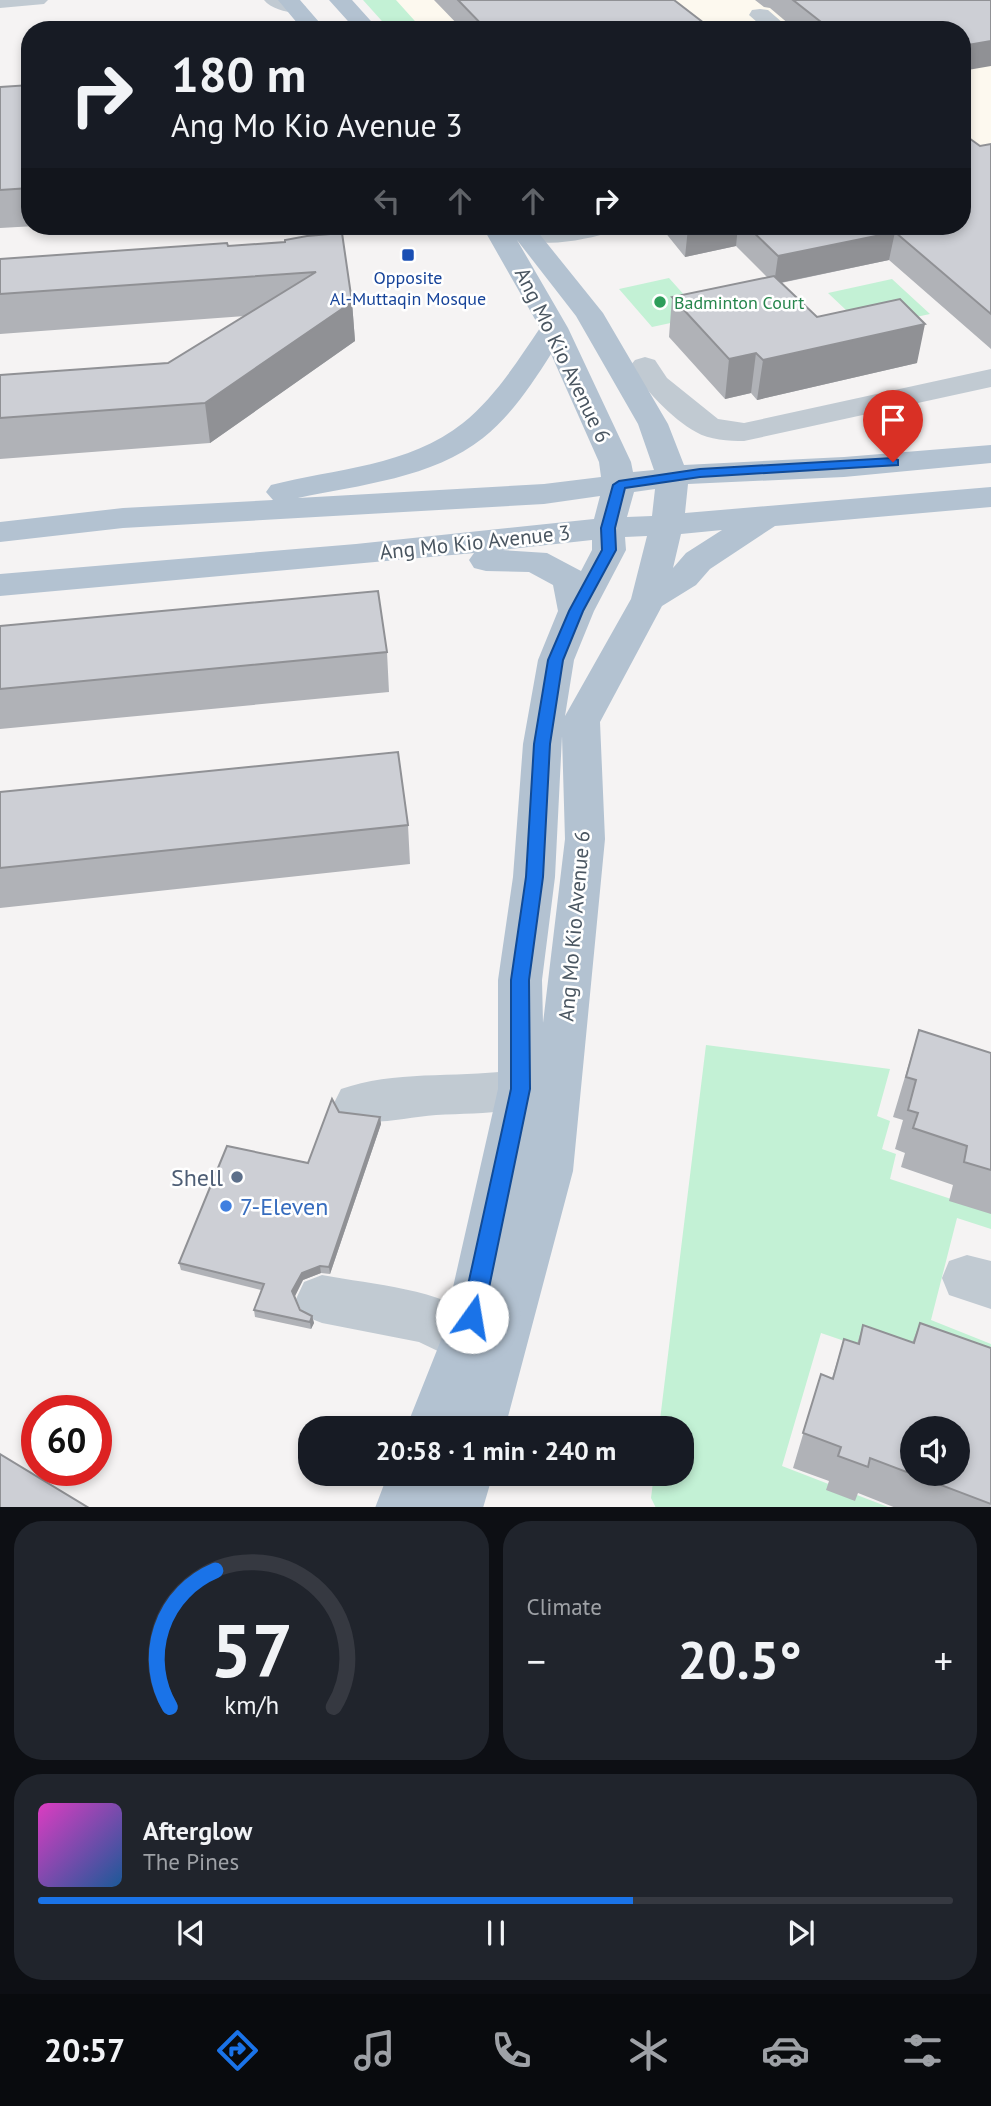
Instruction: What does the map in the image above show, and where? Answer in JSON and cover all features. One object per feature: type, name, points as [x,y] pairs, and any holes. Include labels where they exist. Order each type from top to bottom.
[{"type":"main road","points":[[340,0],[360,21]]},
{"type":"main road","points":[[286,2],[306,21]]},
{"type":"main road","name":"Ang Mo Kio Avenue 6","points":[[438,1416],[467,1340],[521,1089],[520,980],[534,877],[542,744],[556,660],[576,611],[609,550],[608,528],[619,485],[615,462],[554,328],[500,235]]},
{"type":"main road","name":"Ang Mo Kio Avenue 6","points":[[481,1416],[549,1171],[585,839],[581,722],[648,599],[667,525],[673,478],[653,424],[589,313],[532,235]]},
{"type":"main road","points":[[185,516],[418,460],[456,442],[480,424],[522,378],[554,328]]},
{"type":"main road","points":[[653,424],[669,439],[706,453],[844,467]]},
{"type":"main road","name":"Ang Mo Kio Avenue 3","points":[[0,532],[123,518],[544,494],[700,473],[844,467],[991,454]]},
{"type":"main road","name":"Ang Mo Kio Avenue 3","points":[[0,585],[356,555],[608,528],[991,497]]},
{"type":"main road","points":[[648,599],[684,577],[698,561],[766,517]]},
{"type":"main road","points":[[356,555],[535,561],[569,579],[576,611]]},
{"type":"main road","points":[[403,1507],[411,1486]]},
{"type":"main road","points":[[455,1507],[461,1486]]},
{"type":"street","points":[[0,2],[37,0]]},
{"type":"street","points":[[760,15],[768,21]]},
{"type":"street","points":[[645,366],[656,384],[707,426],[724,431],[744,432],[991,378]]},
{"type":"street","points":[[357,1103],[436,1095],[491,1094],[521,1089]]},
{"type":"street","points":[[322,1299],[427,1319],[467,1340]]},
{"type":"shaded area","points":[[373,0],[991,0],[991,156],[971,160],[971,21],[392,21]]},
{"type":"green space","points":[[363,0],[396,0],[415,21],[382,21]]},
{"type":"green space","name":"Badminton Court","points":[[669,278],[703,316],[652,327],[619,289]]},
{"type":"green space","points":[[892,279],[930,314],[865,328],[828,293]]},
{"type":"green space","points":[[706,1045],[890,1069],[877,1116],[890,1121],[882,1149],[896,1154],[890,1179],[991,1212],[991,1229],[957,1218],[931,1320],[991,1344],[991,1391],[821,1333],[782,1466],[888,1507],[656,1507],[651,1498],[652,1486],[694,1486],[694,1416],[660,1416]]},
{"type":"building","points":[[458,0],[674,0],[701,21],[478,21]]},
{"type":"building","points":[[793,0],[991,0],[991,41],[971,44],[971,21],[820,21]]},
{"type":"building","points":[[21,86],[21,189],[0,190],[0,87]]},
{"type":"building","points":[[971,140],[980,146],[991,144],[991,314],[899,235],[971,235]]},
{"type":"building","points":[[342,235],[352,302],[205,403],[0,418],[0,375],[168,363],[316,272],[0,294],[0,259],[227,243],[228,246],[285,242],[307,236]]},
{"type":"building","points":[[756,235],[880,235],[778,256]]},
{"type":"building","points":[[774,276],[817,317],[900,299],[925,324],[763,360],[756,353],[729,359],[672,297]]},
{"type":"building","points":[[378,591],[387,652],[0,689],[0,626]]},
{"type":"building","points":[[398,752],[408,825],[0,868],[0,792]]},
{"type":"building","points":[[919,1030],[991,1053],[991,1170],[964,1162],[967,1146],[913,1128],[918,1113],[908,1110],[916,1080],[906,1077]]},
{"type":"building","points":[[332,1099],[339,1112],[380,1117],[329,1267],[320,1266],[302,1273],[292,1291],[300,1310],[312,1316],[310,1322],[254,1310],[264,1284],[179,1263],[227,1146],[308,1163]]},
{"type":"building","points":[[920,1323],[991,1348],[991,1504],[944,1486],[970,1486],[970,1416],[900,1416],[900,1469],[870,1458],[868,1467],[838,1456],[841,1447],[803,1433],[821,1374],[833,1379],[844,1339],[859,1344],[863,1325],[914,1343]]},
{"type":"building","points":[[0,1454],[21,1467],[21,1486],[53,1486],[87,1507],[0,1507]]},
{"type":"place","name":"Opposite Al-Muttaqin Mosque","points":[[408,255]]},
{"type":"place","name":"Badminton Court","points":[[660,302]]},
{"type":"place","name":"Shell","points":[[237,1177]]},
{"type":"place","name":"7-Eleven","points":[[226,1206]]},
{"type":"route","points":[[472,1317],[521,1089],[520,980],[534,877],[542,744],[556,660],[576,611],[609,550],[608,528],[619,485],[700,473],[844,467],[893,462]]}]
